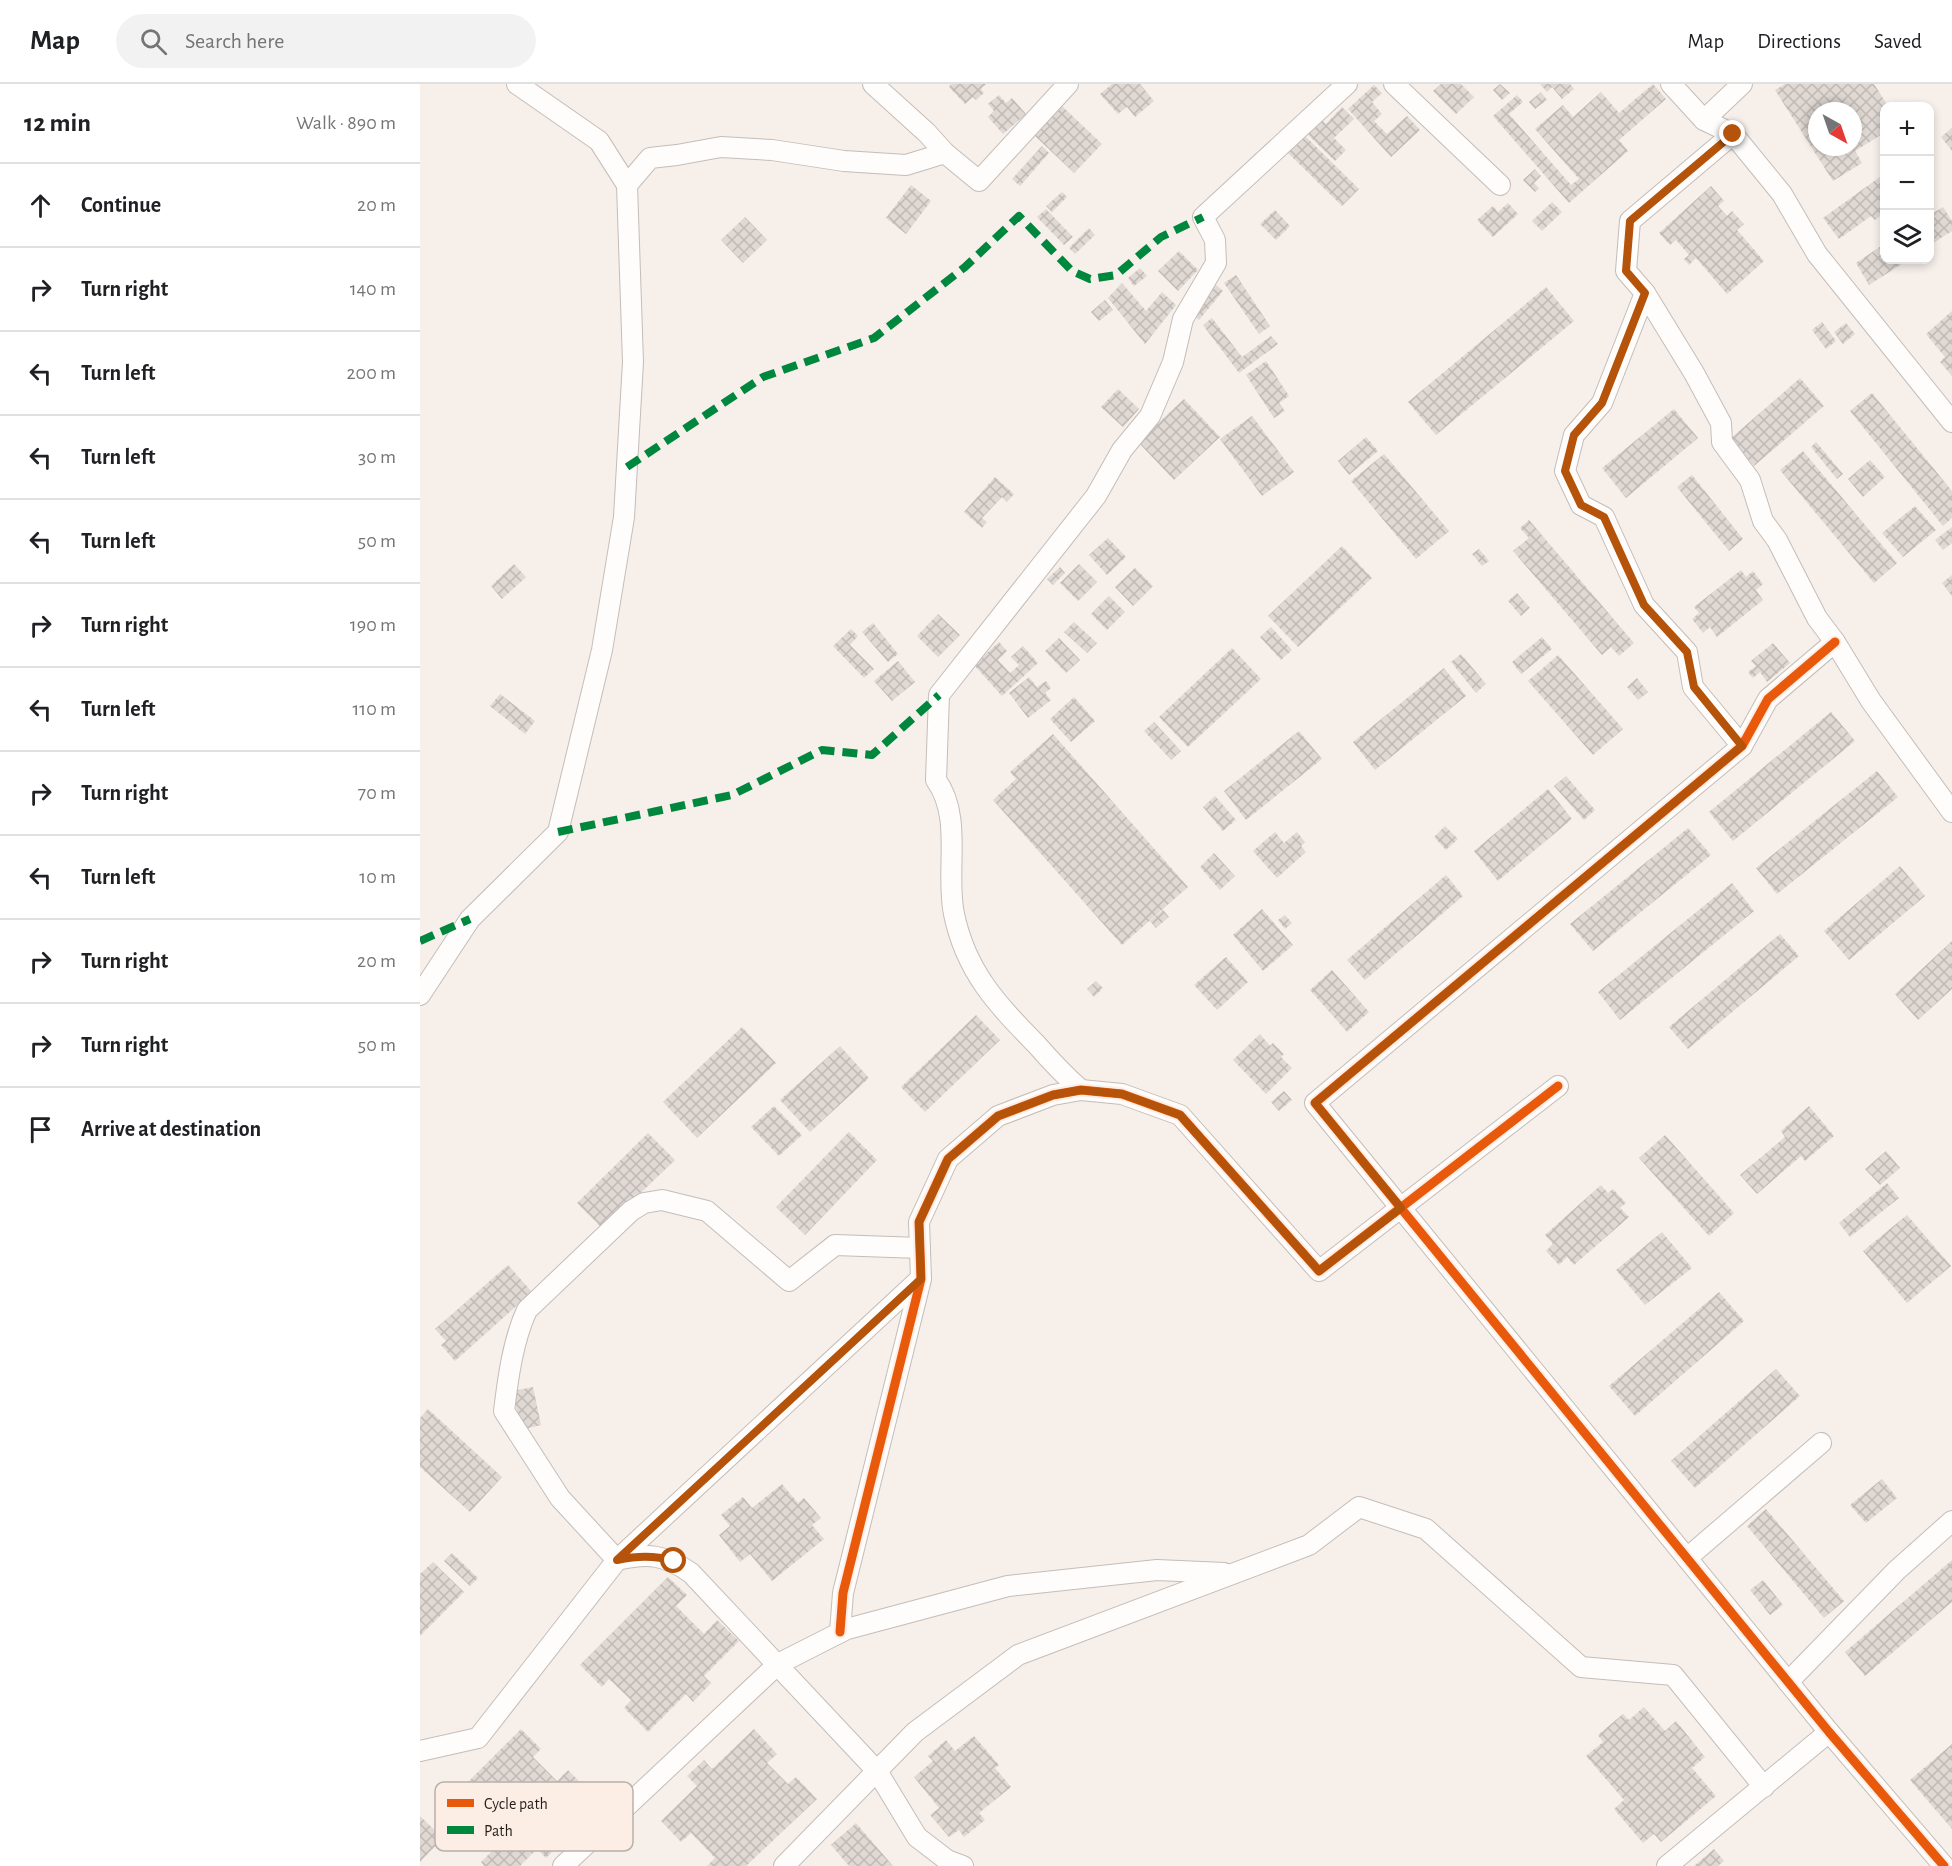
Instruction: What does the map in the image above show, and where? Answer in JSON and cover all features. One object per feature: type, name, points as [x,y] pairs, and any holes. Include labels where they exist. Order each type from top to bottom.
[{"type":"street","points":[[420,995],[470,920],[558,832],[602,650],[624,517],[633,362],[627,185],[599,141],[517,84]]},
{"type":"street","points":[[873,84],[927,133],[945,153],[979,181],[1068,84]]},
{"type":"street","points":[[1081,1090],[996,1003],[981,981],[960,935],[954,914],[951,888],[950,819],[943,792],[936,780],[939,695],[1096,496],[1122,450],[1150,416],[1173,362],[1183,319],[1216,263],[1215,240],[1203,217],[1347,84]]},
{"type":"street","points":[[1394,84],[1500,185]]},
{"type":"street","points":[[1671,84],[1704,120],[1733,134],[1782,194],[1817,254],[1952,422]]},
{"type":"street","points":[[1704,120],[1742,84]]},
{"type":"street","points":[[1733,134],[1630,221],[1626,271],[1645,293],[1694,373],[1721,423],[1722,442],[1750,480],[1763,521],[1777,540],[1817,618],[1835,642],[1871,701],[1952,812]]},
{"type":"street","points":[[627,185],[650,158],[721,147],[772,150],[844,161],[906,165],[945,153]]},
{"type":"street","points":[[1645,293],[1602,403],[1574,435],[1565,471],[1581,505],[1604,517],[1644,605],[1687,652],[1694,687],[1742,746]]},
{"type":"street","points":[[1835,642],[1768,699],[1742,746],[1315,1103],[1829,1732],[1944,1866]]},
{"type":"street","points":[[840,1632],[843,1593],[921,1279],[919,1222],[948,1159],[998,1116],[1053,1095],[1081,1090],[1122,1094],[1180,1115],[1319,1271],[1558,1086]]},
{"type":"street","points":[[617,1560],[560,1498],[504,1411],[522,1322],[527,1310],[631,1211],[644,1203],[662,1200],[707,1211],[789,1281],[835,1245],[920,1248]]},
{"type":"street","points":[[420,1751],[478,1738],[617,1560],[921,1279]]},
{"type":"street","points":[[1687,1558],[1821,1443]]},
{"type":"street","points":[[784,1866],[915,1732],[1018,1655],[1309,1545],[1359,1507],[1426,1530],[1581,1667],[1673,1675],[1764,1787]]},
{"type":"street","points":[[1788,1682],[1897,1570],[1952,1521]]},
{"type":"street","points":[[617,1560],[638,1556],[657,1556],[674,1561],[691,1573],[877,1771],[917,1837],[947,1860],[963,1866]]},
{"type":"street","points":[[633,1800],[777,1664],[846,1629],[1008,1586],[1157,1570],[1234,1573]]},
{"type":"street","points":[[1667,1866],[1829,1732]]},
{"type":"street","points":[[563,1866],[579,1851]]},
{"type":"building","points":[[951,84],[986,84],[981,89],[984,93],[976,100],[973,97],[965,104],[949,87]]},
{"type":"building","points":[[1112,84],[1140,84],[1154,101],[1135,117],[1127,107],[1118,114],[1100,94]]},
{"type":"building","points":[[1441,84],[1461,84],[1474,97],[1456,114],[1433,91]]},
{"type":"building","points":[[1500,84],[1510,93],[1502,100],[1493,90]]},
{"type":"building","points":[[1540,84],[1570,84],[1574,89],[1562,99],[1552,87],[1547,92]]},
{"type":"building","points":[[1653,84],[1666,99],[1619,140],[1628,151],[1569,203],[1493,116],[1517,95],[1523,102],[1509,114],[1571,185],[1579,179],[1535,129],[1563,105],[1573,117],[1601,92],[1619,113]]},
{"type":"building","points":[[1785,84],[1874,84],[1885,102],[1880,102],[1880,135],[1862,147],[1862,102],[1808,102],[1808,142],[1775,90]]},
{"type":"building","points":[[1374,85],[1382,93],[1372,102],[1382,114],[1374,121],[1387,134],[1407,116],[1420,130],[1391,157],[1348,109]]},
{"type":"building","points":[[1541,92],[1547,100],[1535,109],[1529,102]]},
{"type":"building","points":[[999,95],[1006,103],[1012,98],[1026,114],[1003,134],[988,117],[994,111],[988,104]]},
{"type":"building","points":[[1062,106],[1102,144],[1074,173],[1034,135]]},
{"type":"building","points":[[1342,107],[1354,119],[1334,138],[1346,150],[1335,161],[1307,134],[1321,119],[1326,124]]},
{"type":"building","points":[[1952,128],[1952,151],[1941,137]]},
{"type":"building","points":[[1303,134],[1359,189],[1342,206],[1286,151]]},
{"type":"building","points":[[1042,146],[1049,153],[1020,186],[1012,179]]},
{"type":"building","points":[[1817,156],[1858,156],[1862,163],[1833,181]]},
{"type":"building","points":[[1535,169],[1541,176],[1534,183],[1539,188],[1535,192],[1523,180]]},
{"type":"building","points":[[1880,177],[1880,216],[1875,220],[1871,216],[1839,239],[1823,218]]},
{"type":"building","points":[[911,185],[931,201],[906,234],[886,218]]},
{"type":"building","points":[[1711,186],[1724,201],[1718,206],[1727,216],[1732,211],[1744,224],[1737,230],[1764,261],[1727,294],[1696,258],[1689,265],[1684,259],[1689,255],[1676,240],[1670,245],[1659,233]]},
{"type":"building","points":[[1062,192],[1067,197],[1052,212],[1046,206]]},
{"type":"building","points":[[1552,202],[1562,212],[1542,231],[1532,221]]},
{"type":"building","points":[[1508,203],[1518,214],[1493,237],[1477,220],[1493,206],[1498,212]]},
{"type":"building","points":[[1943,207],[1952,221],[1952,231],[1934,242],[1934,213]]},
{"type":"building","points":[[1046,209],[1073,237],[1064,245],[1037,217]]},
{"type":"building","points":[[1275,210],[1290,226],[1276,240],[1260,224]]},
{"type":"building","points":[[745,217],[767,240],[743,263],[721,240]]},
{"type":"building","points":[[1089,228],[1095,235],[1075,254],[1069,248]]},
{"type":"building","points":[[1880,247],[1880,264],[1902,264],[1869,285],[1856,263]]},
{"type":"building","points":[[1179,251],[1198,270],[1178,291],[1158,271]]},
{"type":"building","points":[[1140,268],[1147,276],[1134,286],[1128,278]]},
{"type":"building","points":[[1236,275],[1270,326],[1259,334],[1224,283]]},
{"type":"building","points":[[1122,283],[1146,311],[1162,292],[1176,305],[1145,344],[1108,298]]},
{"type":"building","points":[[1216,285],[1223,291],[1199,320],[1193,314]]},
{"type":"building","points":[[1546,287],[1574,321],[1436,435],[1408,402]]},
{"type":"building","points":[[1105,300],[1113,310],[1099,321],[1091,312]]},
{"type":"building","points":[[1952,311],[1952,376],[1940,362],[1945,357],[1926,334]]},
{"type":"building","points":[[1212,318],[1242,357],[1271,336],[1278,344],[1239,373],[1203,325]]},
{"type":"building","points":[[1822,322],[1836,341],[1826,349],[1812,330]]},
{"type":"building","points":[[1846,323],[1855,334],[1843,344],[1834,332]]},
{"type":"building","points":[[1266,361],[1289,396],[1279,403],[1285,411],[1274,418],[1246,375]]},
{"type":"building","points":[[1800,378],[1824,406],[1754,466],[1730,439]]},
{"type":"building","points":[[1118,389],[1139,409],[1123,427],[1101,407]]},
{"type":"building","points":[[1872,393],[1952,491],[1952,518],[1943,526],[1850,411]]},
{"type":"building","points":[[1184,399],[1220,437],[1174,480],[1138,442]]},
{"type":"building","points":[[1674,409],[1698,438],[1626,498],[1602,468]]},
{"type":"building","points":[[1252,416],[1294,472],[1262,496],[1220,439]]},
{"type":"building","points":[[1366,437],[1378,451],[1349,475],[1338,461]]},
{"type":"building","points":[[1816,442],[1843,474],[1837,479],[1811,447]]},
{"type":"building","points":[[1803,451],[1897,563],[1874,583],[1780,470]]},
{"type":"building","points":[[1384,454],[1449,531],[1416,559],[1351,481]]},
{"type":"building","points":[[1870,460],[1885,477],[1863,497],[1848,479]]},
{"type":"building","points":[[1692,475],[1743,539],[1729,551],[1677,487]]},
{"type":"building","points":[[995,477],[1014,494],[1007,502],[1002,497],[982,518],[987,522],[982,528],[964,512]]},
{"type":"building","points":[[1915,506],[1936,530],[1903,557],[1882,533]]},
{"type":"building","points":[[1529,520],[1634,643],[1619,656],[1611,647],[1602,655],[1513,551],[1529,538],[1520,528]]},
{"type":"building","points":[[1952,527],[1952,543],[1943,550],[1935,540]]},
{"type":"building","points":[[1108,538],[1126,557],[1107,575],[1089,555]]},
{"type":"building","points":[[1342,546],[1372,578],[1298,647],[1268,616]]},
{"type":"building","points":[[1479,549],[1489,561],[1482,566],[1472,554]]},
{"type":"building","points":[[514,564],[526,577],[502,599],[491,586]]},
{"type":"building","points":[[1079,564],[1097,582],[1078,601],[1060,583]]},
{"type":"building","points":[[1060,567],[1065,573],[1053,585],[1047,579]]},
{"type":"building","points":[[1135,568],[1153,586],[1133,606],[1115,587]]},
{"type":"building","points":[[1741,570],[1746,577],[1753,571],[1763,584],[1756,590],[1763,600],[1717,637],[1710,627],[1703,633],[1692,619],[1699,613],[1694,607]]},
{"type":"building","points":[[1952,575],[1952,596],[1942,583]]},
{"type":"building","points":[[1517,593],[1530,608],[1521,616],[1508,601]]},
{"type":"building","points":[[1109,596],[1125,612],[1107,630],[1091,614]]},
{"type":"building","points":[[938,614],[960,635],[938,657],[917,636]]},
{"type":"building","points":[[1074,622],[1097,643],[1087,653],[1064,632]]},
{"type":"building","points":[[873,623],[898,654],[888,662],[862,632]]},
{"type":"building","points":[[1271,627],[1292,650],[1281,660],[1260,637]]},
{"type":"building","points":[[851,629],[858,636],[850,645],[874,669],[864,678],[833,646]]},
{"type":"building","points":[[1542,637],[1552,649],[1521,674],[1512,662]]},
{"type":"building","points":[[1059,638],[1080,660],[1066,673],[1045,651]]},
{"type":"building","points":[[999,642],[1007,651],[998,660],[1010,673],[1019,665],[1011,657],[1023,646],[1038,663],[1002,696],[974,665]]},
{"type":"building","points":[[1773,643],[1790,663],[1767,682],[1760,672],[1753,678],[1748,672],[1756,666],[1751,661]]},
{"type":"building","points":[[1232,648],[1261,679],[1188,747],[1159,717]]},
{"type":"building","points":[[1461,654],[1486,684],[1476,693],[1451,662]]},
{"type":"building","points":[[1558,655],[1623,729],[1593,755],[1528,681]]},
{"type":"building","points":[[898,661],[915,682],[892,701],[874,681]]},
{"type":"building","points":[[1444,668],[1466,696],[1375,770],[1353,742]]},
{"type":"building","points":[[1029,677],[1037,687],[1046,681],[1051,688],[1045,693],[1051,700],[1028,718],[1009,693]]},
{"type":"building","points":[[1637,678],[1648,692],[1638,700],[1627,687]]},
{"type":"building","points":[[500,694],[535,721],[525,734],[490,706]]},
{"type":"building","points":[[1074,697],[1095,721],[1071,742],[1050,719]]},
{"type":"building","points":[[1831,712],[1855,741],[1733,841],[1709,812]]},
{"type":"building","points":[[1154,722],[1181,751],[1171,760],[1144,731]]},
{"type":"building","points":[[1299,731],[1322,759],[1246,820],[1224,791]]},
{"type":"building","points":[[1053,734],[1188,887],[1122,945],[993,800],[1016,779],[1010,772]]},
{"type":"building","points":[[1877,771],[1898,797],[1777,894],[1756,868]]},
{"type":"building","points":[[1566,776],[1595,810],[1584,820],[1554,786]]},
{"type":"building","points":[[1548,789],[1572,819],[1498,881],[1474,851]]},
{"type":"building","points":[[1215,796],[1236,820],[1223,831],[1203,807]]},
{"type":"building","points":[[1445,826],[1458,839],[1446,850],[1434,837]]},
{"type":"building","points":[[1688,828],[1711,855],[1593,951],[1570,924]]},
{"type":"building","points":[[1275,832],[1284,843],[1297,832],[1305,842],[1301,846],[1306,852],[1277,878],[1253,851]]},
{"type":"building","points":[[1214,853],[1235,876],[1220,890],[1200,867]]},
{"type":"building","points":[[1900,866],[1925,896],[1849,960],[1824,931]]},
{"type":"building","points":[[1446,875],[1463,896],[1365,980],[1347,960]]},
{"type":"building","points":[[1732,883],[1754,911],[1620,1020],[1598,992]]},
{"type":"building","points":[[1262,909],[1293,945],[1263,971],[1233,935]]},
{"type":"building","points":[[1163,910],[1169,917],[1156,928],[1150,921]]},
{"type":"building","points":[[1285,915],[1292,923],[1285,929],[1278,920]]},
{"type":"building","points":[[1780,934],[1799,956],[1688,1049],[1669,1027]]},
{"type":"building","points":[[1952,941],[1952,989],[1918,1020],[1895,994]]},
{"type":"building","points":[[1226,957],[1248,982],[1217,1010],[1194,985]]},
{"type":"building","points":[[1332,970],[1369,1012],[1347,1032],[1310,990]]},
{"type":"building","points":[[1096,981],[1103,988],[1094,997],[1087,989]]},
{"type":"building","points":[[976,1015],[1000,1040],[925,1112],[901,1087]]},
{"type":"building","points":[[742,1027],[776,1063],[697,1138],[663,1102]]},
{"type":"building","points":[[1260,1034],[1270,1046],[1273,1043],[1284,1054],[1281,1057],[1292,1068],[1266,1094],[1233,1060]]},
{"type":"building","points":[[840,1046],[869,1078],[810,1132],[780,1100]]},
{"type":"building","points":[[1284,1091],[1292,1100],[1279,1111],[1271,1102]]},
{"type":"building","points":[[774,1106],[802,1135],[779,1156],[751,1127]]},
{"type":"building","points":[[1809,1106],[1834,1136],[1805,1161],[1801,1156],[1757,1194],[1740,1175],[1785,1137],[1781,1131]]},
{"type":"building","points":[[849,1132],[877,1160],[805,1235],[776,1207]]},
{"type":"building","points":[[648,1133],[675,1160],[603,1229],[577,1203]]},
{"type":"building","points":[[1665,1135],[1734,1213],[1709,1236],[1639,1158]]},
{"type":"building","points":[[1886,1151],[1900,1168],[1880,1185],[1865,1169]]},
{"type":"building","points":[[1887,1183],[1899,1198],[1850,1237],[1839,1223]]},
{"type":"building","points":[[1601,1185],[1608,1193],[1613,1189],[1626,1203],[1620,1208],[1629,1217],[1574,1265],[1567,1257],[1559,1265],[1546,1251],[1553,1244],[1545,1235]]},
{"type":"building","points":[[1907,1215],[1951,1266],[1907,1303],[1863,1251]]},
{"type":"building","points":[[1662,1232],[1692,1268],[1645,1305],[1616,1270]]},
{"type":"building","points":[[508,1265],[532,1292],[455,1361],[441,1345],[446,1341],[435,1329]]},
{"type":"building","points":[[1719,1292],[1744,1321],[1635,1416],[1609,1386]]},
{"type":"building","points":[[1776,1369],[1800,1396],[1695,1488],[1671,1461]]},
{"type":"building","points":[[533,1387],[541,1425],[521,1430],[513,1391]]},
{"type":"building","points":[[428,1409],[502,1477],[470,1512],[420,1467],[420,1418]]},
{"type":"building","points":[[1882,1479],[1897,1498],[1866,1523],[1850,1505]]},
{"type":"building","points":[[782,1484],[798,1503],[804,1498],[821,1518],[812,1525],[824,1539],[772,1581],[750,1554],[740,1562],[719,1535],[730,1526],[721,1515],[743,1497],[752,1508]]},
{"type":"building","points":[[1766,1509],[1844,1601],[1824,1618],[1747,1526]]},
{"type":"building","points":[[452,1553],[478,1578],[470,1586],[444,1561]]},
{"type":"building","points":[[1952,1560],[1952,1602],[1865,1676],[1845,1652]]},
{"type":"building","points":[[433,1562],[464,1592],[420,1636],[420,1574]]},
{"type":"building","points":[[668,1577],[687,1595],[676,1606],[704,1634],[717,1620],[739,1641],[704,1676],[711,1683],[693,1702],[686,1694],[648,1732],[624,1708],[631,1700],[609,1679],[602,1687],[580,1665]]},
{"type":"building","points":[[1763,1580],[1783,1605],[1770,1615],[1750,1590]]},
{"type":"building","points":[[1644,1707],[1665,1731],[1676,1721],[1705,1757],[1692,1768],[1716,1796],[1661,1842],[1654,1834],[1643,1843],[1614,1809],[1624,1800],[1586,1756],[1603,1742],[1598,1735],[1623,1714],[1629,1720]]},
{"type":"building","points":[[521,1729],[541,1749],[533,1757],[557,1781],[568,1770],[580,1782],[468,1782]]},
{"type":"building","points":[[754,1729],[777,1754],[767,1763],[788,1784],[796,1777],[817,1799],[746,1866],[707,1866],[715,1858],[691,1833],[681,1842],[661,1821],[697,1786],[687,1776],[704,1760],[712,1769]]},
{"type":"building","points":[[974,1736],[999,1765],[995,1768],[1011,1787],[979,1813],[985,1820],[964,1837],[959,1830],[949,1837],[930,1815],[939,1808],[914,1777],[933,1761],[928,1756],[946,1740],[955,1751]]},
{"type":"building","points":[[1952,1744],[1952,1829],[1910,1780]]},
{"type":"building","points":[[420,1816],[435,1830],[435,1846],[420,1862]]},
{"type":"building","points":[[856,1823],[893,1866],[849,1866],[831,1845]]},
{"type":"building","points":[[1714,1849],[1724,1861],[1718,1866],[1694,1866]]},
{"type":"building","points":[[492,1851],[535,1851],[520,1866],[484,1866],[481,1862]]},
{"type":"building","points":[[539,1851],[553,1851],[546,1858]]},
{"type":"marked path","points":[[627,467],[763,377],[874,338],[965,267],[1019,216],[1072,271],[1090,279],[1116,275],[1161,237],[1203,217]]},
{"type":"marked path","points":[[558,832],[732,795],[822,750],[872,755],[939,695]]},
{"type":"marked path","points":[[420,941],[470,919]]},
{"type":"cycle path","points":[[1835,642],[1768,699],[1742,746],[1315,1103],[1829,1732],[1944,1866]]},
{"type":"cycle path","points":[[840,1632],[843,1593],[921,1279],[919,1222],[948,1159],[998,1116],[1053,1095],[1081,1090],[1122,1094],[1180,1115],[1319,1271],[1558,1086]]},
{"type":"route","points":[[674,1561],[657,1556],[638,1556],[617,1560],[921,1279],[919,1222],[948,1159],[998,1116],[1053,1095],[1081,1090],[1122,1094],[1180,1115],[1319,1271],[1401,1208],[1315,1103],[1742,746],[1694,687],[1687,652],[1644,605],[1604,517],[1581,505],[1565,471],[1574,435],[1602,403],[1645,293],[1626,271],[1630,221],[1733,134]]}]
